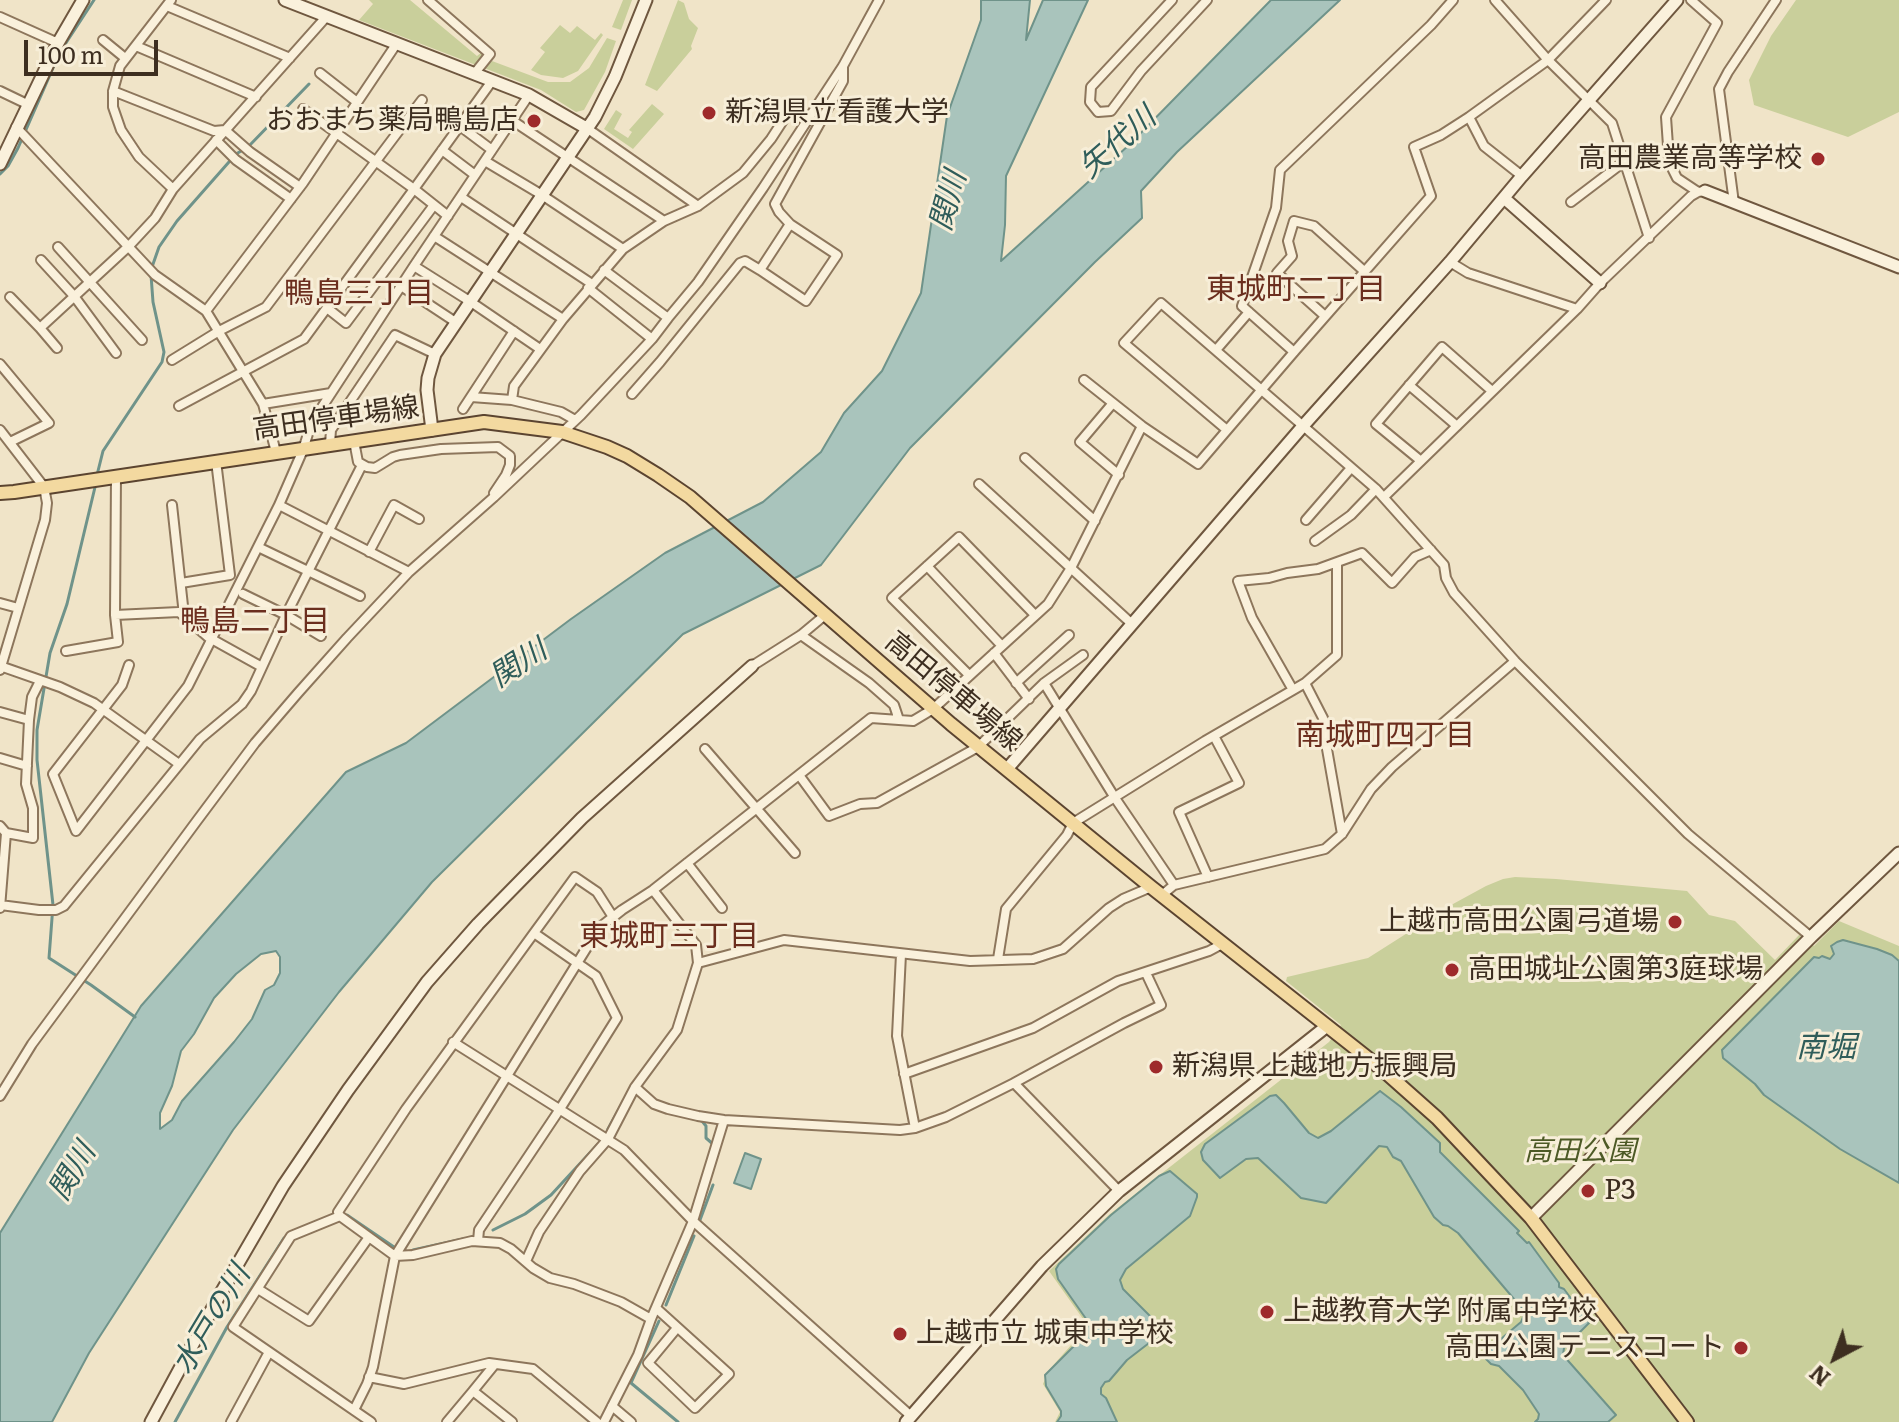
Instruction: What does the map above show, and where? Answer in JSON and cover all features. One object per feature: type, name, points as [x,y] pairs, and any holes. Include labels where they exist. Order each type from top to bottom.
[{"type":"main road","name":"高田停車場線","points":[[0,493],[484,422],[566,433],[627,456],[674,485],[978,747],[1383,1070],[1437,1118],[1531,1218],[1687,1422]]},
{"type":"street","points":[[0,163],[58,43],[83,0]]},
{"type":"street","points":[[285,0],[529,95],[588,129],[698,206]]},
{"type":"street","points":[[428,0],[490,54],[474,74]]},
{"type":"street","points":[[432,430],[427,390],[435,354],[588,129],[615,77],[646,0]]},
{"type":"street","points":[[0,1096],[32,1044],[255,743],[409,572],[566,433],[652,339],[698,282],[843,66],[879,0]]},
{"type":"street","points":[[1172,0],[1091,87],[1090,102],[1098,112],[1111,111],[1141,71],[1207,0]]},
{"type":"street","points":[[1294,352],[1242,306],[1276,208],[1280,170],[1431,25],[1453,0]]},
{"type":"street","points":[[1495,0],[1548,60],[1612,123],[1649,238]]},
{"type":"street","points":[[1007,769],[1677,0]]},
{"type":"street","points":[[1691,0],[1717,23],[1666,117],[1669,160],[1677,178],[1702,192],[1899,267]]},
{"type":"street","points":[[1734,203],[1719,89],[1776,0]]},
{"type":"street","points":[[1084,380],[1142,426],[1198,464],[1431,196],[1414,147],[1469,117],[1548,60],[1599,2]]},
{"type":"street","points":[[173,189],[139,157],[121,130],[113,107],[113,91],[120,66],[169,3],[290,58]]},
{"type":"street","points":[[40,328],[155,218],[173,189],[327,16]]},
{"type":"street","points":[[0,17],[58,43]]},
{"type":"street","points":[[103,40],[125,58]]},
{"type":"street","points":[[206,311],[300,187],[397,43]]},
{"type":"street","points":[[136,46],[256,97]]},
{"type":"street","points":[[632,394],[740,263],[745,261],[806,301],[837,255],[790,224],[775,204],[843,81],[843,66]]},
{"type":"street","points":[[320,73],[357,102]]},
{"type":"street","points":[[179,406],[304,339],[492,81]]},
{"type":"street","points":[[0,91],[27,104]]},
{"type":"street","points":[[113,91],[214,131],[225,130],[300,187]]},
{"type":"street","points":[[129,665],[122,685],[53,774],[76,831],[188,686],[279,505],[311,424],[529,95]]},
{"type":"street","points":[[172,360],[266,307],[422,100]]},
{"type":"street","points":[[512,400],[514,386],[540,349],[623,249],[664,221],[698,206],[743,173],[771,139],[795,102]]},
{"type":"street","points":[[303,109],[448,216]]},
{"type":"street","points":[[1469,117],[1484,146],[1522,176]]},
{"type":"street","points":[[513,121],[664,221]]},
{"type":"street","points":[[460,126],[492,150]]},
{"type":"street","points":[[16,127],[155,275],[206,311],[263,404],[276,452]]},
{"type":"street","points":[[216,140],[236,160],[291,199]]},
{"type":"street","points":[[442,150],[475,175]]},
{"type":"street","points":[[485,161],[623,249]]},
{"type":"street","points":[[1571,202],[1625,161]]},
{"type":"street","points":[[1384,497],[1600,283],[1691,196],[1702,192]]},
{"type":"street","points":[[461,197],[590,286],[652,339]]},
{"type":"street","points":[[1504,198],[1600,283]]},
{"type":"street","points":[[327,308],[346,323],[434,205]]},
{"type":"street","points":[[1325,316],[1277,273],[1292,256],[1288,241],[1294,221],[1314,226],[1364,271]]},
{"type":"street","points":[[760,270],[790,224]]},
{"type":"street","points":[[434,236],[563,319]]},
{"type":"street","points":[[58,247],[142,340]]},
{"type":"street","points":[[41,260],[74,296],[116,353]]},
{"type":"street","points":[[1450,262],[1468,273],[1577,309]]},
{"type":"street","points":[[414,266],[540,349]]},
{"type":"street","points":[[604,270],[668,318]]},
{"type":"street","points":[[401,286],[457,323]]},
{"type":"street","points":[[10,297],[57,348]]},
{"type":"street","points":[[1227,430],[1124,343],[1161,303],[1376,489],[1444,565],[1446,578],[1454,593],[1515,661],[1688,834],[1811,937]]},
{"type":"street","points":[[1216,350],[1249,312]]},
{"type":"street","points":[[463,409],[514,331]]},
{"type":"street","points":[[330,444],[331,430],[395,335],[435,354]]},
{"type":"street","points":[[1421,461],[1376,424],[1442,347],[1492,391]]},
{"type":"street","points":[[0,364],[49,423],[10,442]]},
{"type":"street","points":[[1409,385],[1457,426]]},
{"type":"street","points":[[263,404],[331,393]]},
{"type":"street","points":[[471,397],[512,400],[561,412],[575,420]]},
{"type":"street","points":[[1113,403],[1080,442],[1119,475]]},
{"type":"street","points":[[354,1410],[369,1377],[395,1256],[599,928],[653,890],[871,718],[913,721],[933,709],[1048,604],[1071,568],[1142,426]]},
{"type":"street","points":[[0,430],[44,487],[47,503],[45,520],[0,668],[60,687],[94,703],[179,764]]},
{"type":"street","points":[[354,441],[358,462],[375,468],[393,457],[441,449],[498,447],[507,452],[511,460],[494,497]]},
{"type":"street","points":[[1025,458],[1095,521]]},
{"type":"street","points":[[181,583],[230,575],[216,461]]},
{"type":"street","points":[[40,681],[32,697],[26,784],[33,808],[33,838],[3,830],[0,906],[56,910],[64,906],[200,739],[242,704],[251,691],[362,465]]},
{"type":"street","points":[[1306,520],[1351,468]]},
{"type":"street","points":[[66,651],[118,642],[115,615],[116,476]]},
{"type":"street","points":[[979,484],[1132,624]]},
{"type":"street","points":[[1315,541],[1351,515],[1376,489]]},
{"type":"street","points":[[172,505],[184,616]]},
{"type":"street","points":[[279,505],[409,572]]},
{"type":"street","points":[[369,552],[394,505],[419,519]]},
{"type":"street","points":[[969,675],[892,598],[927,566],[959,537],[1035,615]]},
{"type":"street","points":[[258,547],[360,596]]},
{"type":"street","points":[[1293,690],[1252,618],[1238,581],[1318,569],[1362,553],[1392,583],[1415,557],[1431,550]]},
{"type":"street","points":[[998,959],[1006,909],[1067,835],[1073,823],[1305,683],[1337,655],[1337,563]]},
{"type":"street","points":[[927,566],[1002,646]]},
{"type":"street","points":[[243,594],[321,636]]},
{"type":"street","points":[[0,603],[18,608]]},
{"type":"street","points":[[151,1422],[283,1186],[427,982],[478,924],[582,818],[752,666],[801,635],[821,611]]},
{"type":"street","points":[[115,615],[179,612],[211,639],[262,667]]},
{"type":"street","points":[[801,635],[869,683],[894,705],[899,720]]},
{"type":"street","points":[[1016,683],[1069,635]]},
{"type":"street","points":[[994,653],[1029,699]]},
{"type":"street","points":[[799,775],[829,816],[860,804],[877,803],[978,747],[1044,683],[1083,655]]},
{"type":"street","points":[[698,963],[784,940],[970,961],[1033,959],[1056,952],[1123,899],[1325,849],[1342,834],[1371,789],[1392,767],[1515,661]]},
{"type":"street","points":[[1044,683],[1115,798],[1174,885]]},
{"type":"street","points":[[1305,683],[1323,718],[1342,834]]},
{"type":"street","points":[[0,712],[29,720]]},
{"type":"street","points":[[1208,877],[1179,812],[1239,783],[1214,736]]},
{"type":"street","points":[[705,749],[795,853]]},
{"type":"street","points":[[0,758],[27,766]]},
{"type":"street","points":[[1531,1218],[1899,853]]},
{"type":"street","points":[[687,863],[722,908]]},
{"type":"street","points":[[613,917],[597,892],[575,877],[453,1042],[338,1212],[395,1256],[413,1255],[457,1243],[492,1241],[506,1245],[550,1278],[621,1302],[651,1319]]},
{"type":"street","points":[[526,1261],[539,1232],[580,1171],[608,1139],[635,1087],[677,1030],[698,963],[696,945],[653,890]]},
{"type":"street","points":[[478,1241],[479,1230],[617,1018],[596,976],[534,933]]},
{"type":"street","points":[[904,1074],[1033,1028],[1118,981],[1209,951],[1224,943]]},
{"type":"street","points":[[901,954],[897,1036],[915,1128]]},
{"type":"street","points":[[635,1087],[654,1104],[724,1120],[900,1130],[915,1128],[946,1117],[1161,1005],[1146,973]]},
{"type":"street","points":[[453,1042],[624,1150],[693,1221],[908,1419],[1042,1266],[1119,1191],[1327,1026]]},
{"type":"street","points":[[1014,1083],[1119,1191]]},
{"type":"street","points":[[604,1422],[638,1355],[693,1221],[724,1120]]},
{"type":"street","points":[[340,1216],[291,1236],[233,1327],[371,1422]]},
{"type":"street","points":[[258,1289],[309,1321],[369,1237]]},
{"type":"street","points":[[656,1308],[729,1374],[695,1408],[648,1363],[677,1328]]},
{"type":"street","points":[[231,1422],[269,1352]]},
{"type":"street","points":[[369,1377],[404,1384],[489,1363],[533,1369],[597,1422]]},
{"type":"street","points":[[447,1422],[495,1364]]},
{"type":"street","points":[[473,1391],[512,1422]]},
{"type":"street","points":[[612,1406],[631,1422]]},
{"type":"green space","points":[[369,0],[410,0],[477,56],[482,52],[484,55],[476,65],[359,20],[373,4]]},
{"type":"green space","points":[[623,0],[632,0],[621,30],[612,27]]},
{"type":"green space","points":[[678,0],[684,3],[689,19],[698,28],[692,49],[657,91],[645,85]]},
{"type":"green space","points":[[1796,0],[1899,0],[1899,112],[1848,137],[1754,105],[1749,80],[1771,36]]},
{"type":"green space","points":[[560,25],[570,33],[577,26],[595,40],[601,33],[603,35],[578,71],[563,78],[541,75],[531,70],[545,52],[540,48]]},
{"type":"green space","points":[[607,38],[616,41],[605,72],[584,110],[576,112],[541,90],[484,68],[492,61],[548,82],[570,82],[589,68]]},
{"type":"green space","points":[[652,104],[664,114],[633,149],[604,129],[616,110],[622,114],[614,129],[628,138],[632,132],[629,130]]},
{"type":"green space","name":"高田公園","points":[[1515,877],[1687,891],[1709,915],[1735,921],[1775,960],[1800,934],[1814,946],[1839,921],[1899,946],[1899,1422],[1055,1422],[1060,1412],[1043,1384],[1049,1370],[1088,1326],[1049,1271],[1110,1214],[1329,1042],[1341,1025],[1286,981],[1287,977],[1368,958],[1453,904],[1486,886]]},
{"type":"water","name":"関川","points":[[981,0],[1030,0],[1026,40],[1043,0],[1088,0],[1006,176],[1001,261],[1129,145],[1271,0],[1340,0],[1177,152],[1141,191],[1142,218],[910,448],[821,565],[683,634],[432,882],[339,992],[233,1130],[89,1353],[52,1422],[0,1422],[0,1233],[141,1006],[346,772],[406,743],[665,553],[763,502],[821,452],[844,413],[882,371],[921,293],[947,116],[981,20]],"holes":[[[276,951],[280,957],[280,973],[274,985],[265,990],[252,1019],[182,1101],[172,1120],[160,1129],[160,1113],[172,1086],[181,1051],[214,998],[236,974],[261,954]]]},
{"type":"water","name":"南堀","points":[[1843,940],[1877,949],[1899,961],[1899,1183],[1840,1149],[1764,1095],[1723,1058],[1722,1050],[1814,957],[1830,959],[1834,954],[1831,946]]},
{"type":"water","points":[[1380,1091],[1440,1143],[1440,1152],[1529,1242],[1559,1287],[1564,1289],[1589,1323],[1564,1348],[1563,1355],[1616,1415],[1608,1422],[1535,1422],[1539,1414],[1523,1390],[1499,1366],[1486,1359],[1495,1344],[1521,1322],[1525,1312],[1458,1233],[1434,1217],[1401,1161],[1393,1157],[1387,1147],[1379,1146],[1326,1203],[1301,1198],[1258,1158],[1246,1159],[1220,1178],[1203,1160],[1201,1152],[1205,1144],[1270,1096],[1276,1095],[1309,1133],[1318,1138]]},
{"type":"water","points":[[745,1153],[761,1159],[751,1189],[734,1183]]},
{"type":"water","points":[[1170,1171],[1197,1194],[1190,1216],[1126,1269],[1120,1280],[1123,1289],[1161,1327],[1162,1333],[1127,1360],[1101,1388],[1101,1394],[1117,1422],[1057,1422],[1061,1411],[1046,1386],[1045,1375],[1083,1337],[1089,1323],[1058,1279],[1056,1269],[1111,1215],[1159,1176]]},
{"type":"waterway","points":[[0,174],[18,148],[60,52],[94,0]]},
{"type":"waterway","points":[[152,267],[159,247],[177,221],[236,154],[248,147],[309,84]]},
{"type":"waterway","points":[[97,475],[103,451],[162,362],[164,352],[153,302],[151,275]]},
{"type":"waterway","points":[[96,483],[67,604],[50,653],[37,730],[37,760],[53,905],[49,958],[135,1017]]},
{"type":"waterway","name":"水戸の川","points":[[608,1129],[629,1091]]},
{"type":"waterway","name":"水戸の川","points":[[690,1118],[702,1121],[706,1126],[706,1138],[714,1145]]},
{"type":"waterway","name":"水戸の川","points":[[493,1230],[525,1214],[551,1195],[598,1144]]},
{"type":"waterway","name":"水戸の川","points":[[700,1220],[713,1185]]},
{"type":"waterway","name":"水戸の川","points":[[347,1215],[394,1247]]},
{"type":"waterway","name":"水戸の川","points":[[666,1305],[694,1236]]},
{"type":"waterway","name":"水戸の川","points":[[175,1422],[227,1327],[284,1238]]},
{"type":"waterway","name":"水戸の川","points":[[413,1250],[463,1239]]},
{"type":"waterway","name":"水戸の川","points":[[659,1321],[631,1383],[678,1422]]},
{"type":"place","name":"新潟県立看護大学","points":[[709,113]]},
{"type":"place","name":"おおまち薬局鴨島店","points":[[534,121]]},
{"type":"place","name":"高田農業高等学校","points":[[1818,159]]},
{"type":"place","name":"上越市高田公園弓道場","points":[[1675,922]]},
{"type":"place","name":"高田城址公園第3庭球場","points":[[1452,970]]},
{"type":"place","name":"新潟県 上越地方振興局","points":[[1156,1067]]},
{"type":"place","name":"P3","points":[[1588,1191]]},
{"type":"place","name":"上越教育大学 附属中学校","points":[[1267,1312]]},
{"type":"place","name":"上越市立 城東中学校","points":[[900,1334]]},
{"type":"place","name":"高田公園テニスコート","points":[[1741,1348]]},
{"type":"district","name":"東城町二丁目","points":[[1296,290]]},
{"type":"district","name":"鴨島三丁目","points":[[359,294]]},
{"type":"district","name":"鴨島二丁目","points":[[255,622]]},
{"type":"district","name":"南城町四丁目","points":[[1385,736]]},
{"type":"district","name":"東城町三丁目","points":[[669,937]]},
{"type":"water label","name":"矢代川","points":[[1118,143]]}]
